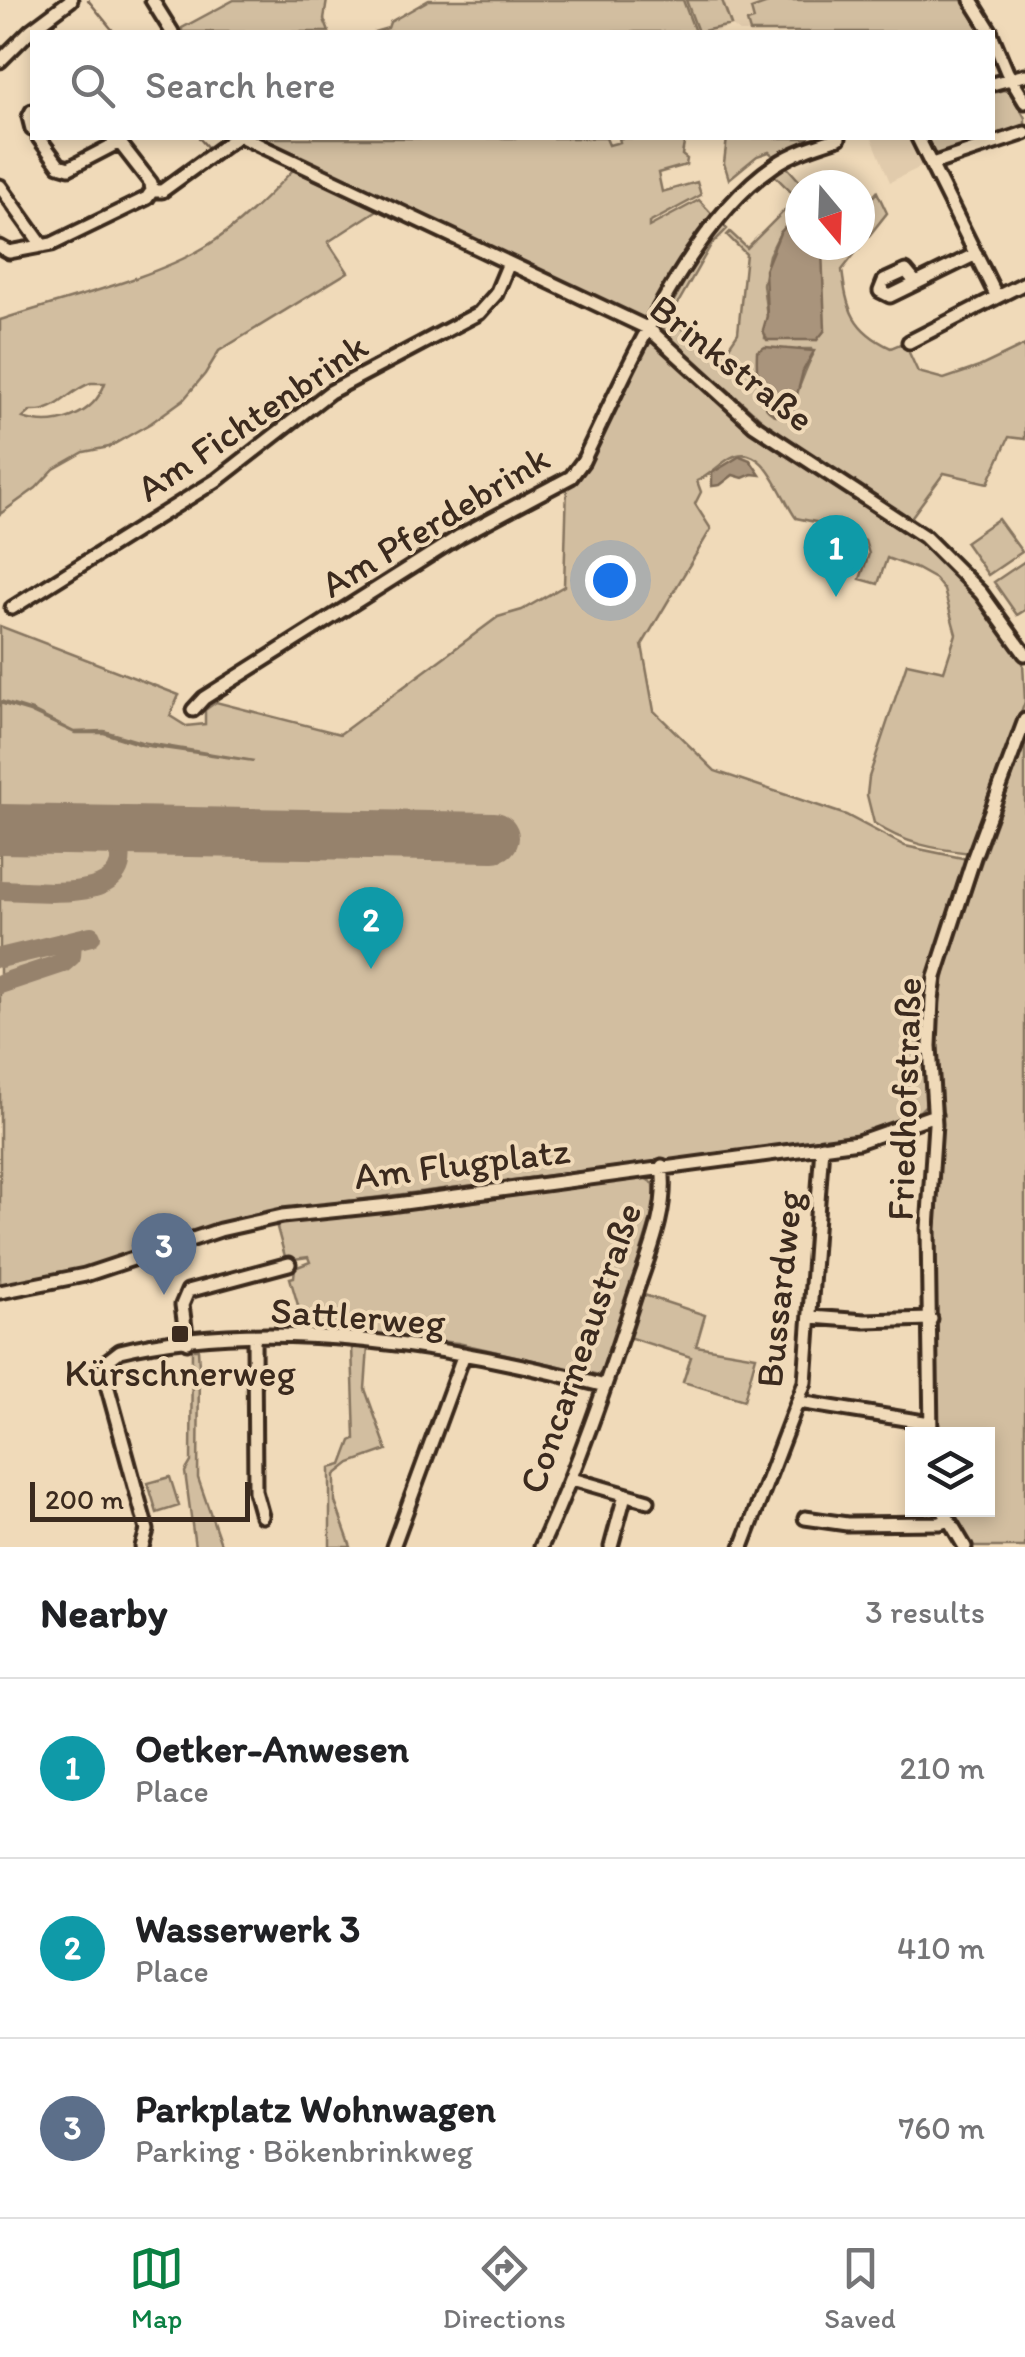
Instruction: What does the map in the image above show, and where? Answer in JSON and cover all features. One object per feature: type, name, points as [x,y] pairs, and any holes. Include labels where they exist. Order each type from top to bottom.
[{"type":"street","points":[[33,30],[71,0]]},
{"type":"street","points":[[152,0],[171,30]]},
{"type":"street","points":[[971,0],[990,30]]},
{"type":"street","points":[[0,61],[30,33]]},
{"type":"street","points":[[995,41],[1025,102]]},
{"type":"street","points":[[995,83],[1025,74]]},
{"type":"street","points":[[932,164],[1025,133]]},
{"type":"street","points":[[0,246],[9,252],[52,244],[146,198],[152,191],[151,183],[118,140],[69,168],[59,165],[40,140]]},
{"type":"street","points":[[152,191],[162,191],[232,140]]},
{"type":"street","name":"Brinkstraße","points":[[248,140],[649,329],[754,424],[925,537],[982,593],[1025,654]]},
{"type":"street","name":"Am Pferdebrink","points":[[193,710],[204,698],[460,536],[570,478],[583,461],[649,329],[698,245],[724,214],[778,163],[834,140]]},
{"type":"street","points":[[919,140],[996,296]]},
{"type":"street","points":[[0,186],[42,244]]},
{"type":"street","points":[[916,283],[976,254]]},
{"type":"street","name":"Am Fichtenbrink","points":[[12,608],[218,480],[330,392],[479,313],[496,294],[509,262]]},
{"type":"street","points":[[909,342],[1025,282]]},
{"type":"street","name":"Friedhofstraße","points":[[930,1427],[928,1230],[935,1116],[930,1046],[935,977],[1025,720]]},
{"type":"street","name":"Am Flugplatz","points":[[0,1292],[85,1274],[220,1230],[282,1216],[420,1201],[869,1139],[935,1116]]},
{"type":"street","name":"Bussardweg","points":[[742,1547],[800,1402],[809,1360],[822,1146]]},
{"type":"street","name":"Concarneaustraße","points":[[541,1547],[572,1479],[663,1207],[662,1166]]},
{"type":"street","points":[[187,1342],[182,1305],[188,1291],[289,1264]]},
{"type":"street","points":[[811,1318],[930,1319]]},
{"type":"street","points":[[254,1338],[255,1491],[262,1516]]},
{"type":"street","name":"Sattlerweg","points":[[142,1547],[147,1530],[105,1380],[107,1361],[120,1351],[254,1338],[360,1340],[531,1366],[605,1386]]},
{"type":"street","points":[[393,1547],[464,1354]]},
{"type":"street","points":[[800,1402],[925,1427]]},
{"type":"street","points":[[572,1479],[648,1501]]},
{"type":"street","points":[[611,1547],[625,1495]]},
{"type":"street","points":[[805,1518],[846,1524],[940,1523],[944,1517]]},
{"type":"street","points":[[947,1517],[966,1547]]},
{"type":"shaded area","points":[[234,0],[327,0],[324,19],[328,30],[182,28]]},
{"type":"shaded area","points":[[429,0],[683,0],[694,30],[381,30],[388,28],[390,22]]},
{"type":"shaded area","points":[[683,0],[776,0],[751,9],[754,20],[747,23],[749,30],[732,26],[694,30]]},
{"type":"shaded area","points":[[686,0],[722,0],[731,25],[697,30]]},
{"type":"shaded area","points":[[776,0],[963,0],[984,30],[749,30],[747,22],[754,20],[751,9]]},
{"type":"shaded area","points":[[995,92],[1011,92],[1025,118],[1025,128],[995,138]]},
{"type":"shaded area","points":[[262,140],[607,140],[609,145],[620,140],[685,140],[682,155],[687,159],[686,165],[658,173],[662,192],[697,182],[701,195],[649,223],[649,227],[699,200],[713,215],[686,252],[652,313],[643,318]]},
{"type":"shaded area","points":[[727,140],[816,140],[775,157],[769,152],[757,156],[729,179],[724,163]]},
{"type":"shaded area","points":[[873,140],[916,140],[927,164],[890,182]]},
{"type":"shaded area","points":[[924,140],[988,140],[933,158]]},
{"type":"shaded area","points":[[786,166],[790,170],[785,170],[785,186],[774,175]]},
{"type":"shaded area","points":[[293,170],[379,209],[328,242],[348,272],[219,351],[184,399],[151,423],[109,447],[84,452],[54,469],[36,488],[0,514],[0,320],[133,279],[183,259],[229,230]],"holes":[[[91,383],[105,383],[92,404],[72,417],[47,422],[23,418],[31,411],[56,405]]]},
{"type":"shaded area","points":[[877,192],[887,213],[875,228]]},
{"type":"shaded area","points":[[785,210],[785,228],[769,255],[763,284],[765,338],[817,340],[823,289],[822,260],[850,260],[842,270],[854,317],[878,341],[891,348],[906,346],[918,372],[944,379],[1025,345],[1025,439],[1009,437],[988,483],[944,473],[910,519],[778,434],[667,336],[662,325],[703,248],[723,225],[727,229],[711,245],[673,312],[674,322],[721,358],[738,333],[746,254],[727,235],[730,232],[747,248]],"holes":[[[799,349],[811,349],[813,355],[792,401],[782,415],[776,413]]]},
{"type":"shaded area","points":[[785,228],[785,260],[822,260],[825,330],[817,340],[767,340],[763,330],[767,316],[765,270]]},
{"type":"shaded area","points":[[652,341],[772,444],[898,524],[930,550],[978,599],[1023,663],[1025,702],[971,853],[920,844],[874,823],[867,795],[869,777],[907,663],[944,671],[956,634],[944,590],[935,579],[887,558],[878,584],[860,579],[869,554],[865,541],[835,526],[796,518],[762,464],[742,454],[697,481],[701,492],[695,504],[711,529],[642,645],[654,711],[715,771],[846,815],[905,846],[967,859],[928,979],[924,1034],[926,1105],[920,1111],[857,1136],[263,1212],[85,1268],[0,1285],[0,703],[75,733],[104,733],[142,745],[254,761],[141,742],[104,731],[74,732],[32,711],[0,701],[0,626],[179,695],[170,716],[186,726],[205,724],[205,710],[216,702],[340,734],[498,617],[522,610],[564,586],[567,485],[645,345]]},
{"type":"shaded area","points":[[765,347],[814,351],[803,371],[793,411],[781,415],[772,414],[766,407],[759,386],[757,352]]},
{"type":"shaded area","points":[[740,456],[750,460],[760,475],[733,475],[712,486],[712,473]]},
{"type":"shaded area","points":[[998,519],[1022,552],[988,575],[965,542]]},
{"type":"shaded area","points":[[1025,561],[1025,610],[1017,615],[994,582]]},
{"type":"shaded area","points":[[1025,742],[1025,1547],[974,1547],[955,1517],[995,1517],[995,1427],[935,1427],[934,1230],[943,1116],[937,1044],[945,970]]},
{"type":"shaded area","points":[[643,1177],[654,1184],[655,1206],[605,1368],[599,1375],[458,1343],[305,1329],[290,1278],[294,1277],[295,1268],[310,1262],[308,1257],[286,1260],[276,1224],[451,1205]]},
{"type":"shaded area","points":[[641,1294],[705,1315],[696,1346],[756,1356],[744,1400],[683,1382],[691,1357],[628,1337]]},
{"type":"shaded area","points":[[352,1346],[368,1347],[365,1389],[387,1450],[350,1463],[335,1475],[335,1502],[351,1547],[330,1547],[330,1468],[342,1465],[355,1439]]},
{"type":"shaded area","points":[[192,1349],[198,1349],[199,1367],[198,1478],[222,1547],[195,1547],[185,1472],[191,1462]]},
{"type":"shaded area","points":[[170,1477],[179,1506],[157,1513],[148,1483]]},
{"type":"waterway","points":[[88,0],[112,30]]},
{"type":"waterway","points":[[201,140],[210,150]]},
{"type":"taxiway","points":[[0,890],[59,892],[100,885],[114,876],[120,861],[117,839],[105,831]]},
{"type":"taxiway","points":[[0,958],[91,936]]},
{"type":"taxiway","points":[[0,984],[63,963],[71,956],[72,941]]},
{"type":"runway","points":[[0,829],[494,837]]},
{"type":"place","name":"Oetker-Anwesen","points":[[836,597]]},
{"type":"place","name":"Wasserwerk 3","points":[[371,969]]},
{"type":"place","name":"Parkplatz Wohnwagen","points":[[164,1295]]},
{"type":"place","name":"Kürschnerweg","points":[[180,1334]]}]
